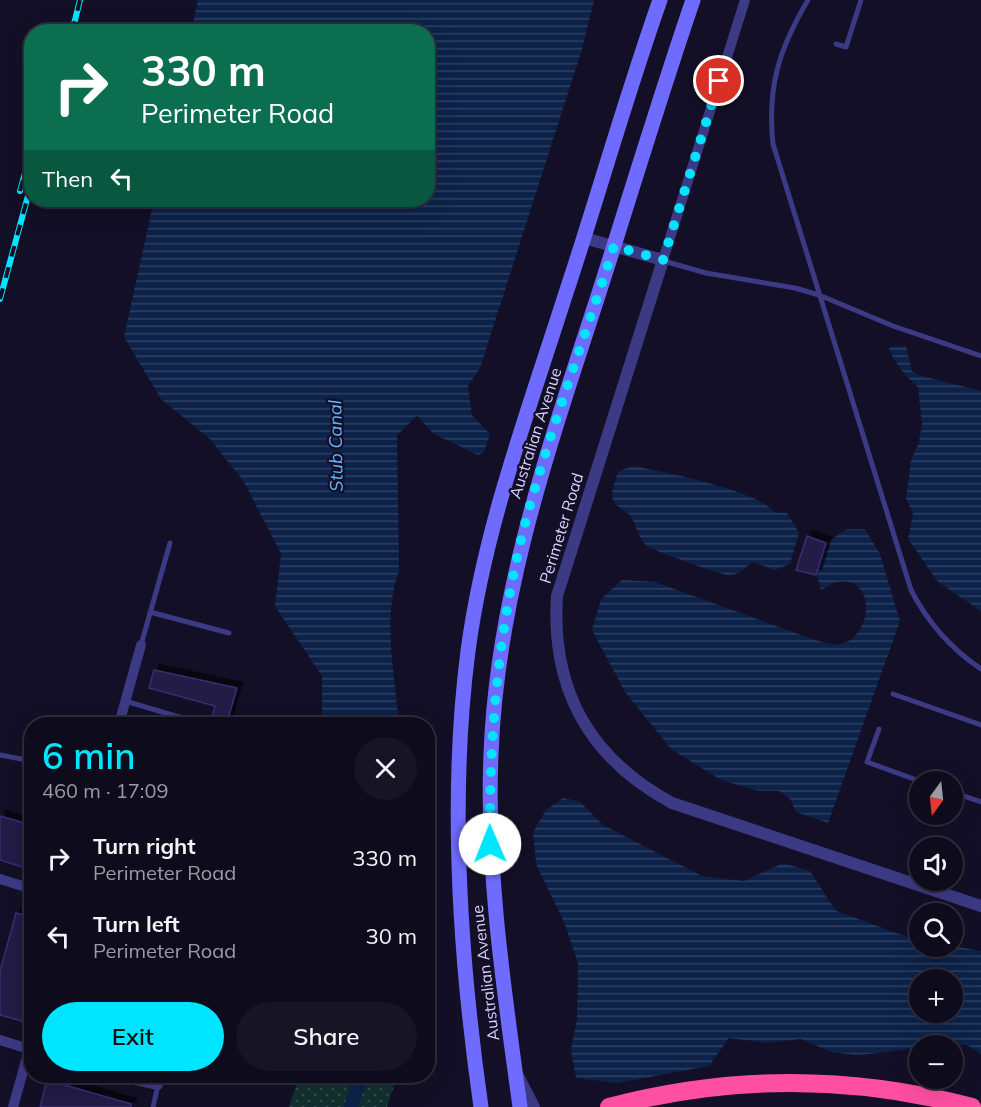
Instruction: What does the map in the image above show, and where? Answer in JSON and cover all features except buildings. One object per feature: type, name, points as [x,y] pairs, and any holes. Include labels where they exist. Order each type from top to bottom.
[{"type":"highway","points":[[609,1107],[680,1090],[724,1084],[812,1081],[902,1091],[972,1107]]},
{"type":"main road","name":"Australian Avenue","points":[[481,1107],[467,986],[459,842],[460,740],[468,650],[496,514],[660,0]]},
{"type":"main road","name":"Australian Avenue","points":[[520,1107],[490,844],[490,753],[499,661],[525,527],[693,0]]},
{"type":"street","name":"Perimeter Road","points":[[745,0],[557,596],[555,623],[561,668],[580,718],[606,755],[626,774],[672,803],[981,906]]},
{"type":"street","points":[[584,238],[663,260]]},
{"type":"street","points":[[121,717],[141,645]]},
{"type":"street","points":[[0,879],[24,886]]},
{"type":"street","points":[[0,1041],[24,1045]]},
{"type":"street","points":[[13,1107],[24,1070]]},
{"type":"street","points":[[514,1070],[534,1107]]},
{"type":"street","points":[[152,1083],[158,1085]]},
{"type":"lane","points":[[808,0],[779,55],[773,87],[771,122],[773,144],[911,590],[923,614],[940,635],[964,658],[981,669]]},
{"type":"lane","points":[[836,44],[846,47],[861,0]]},
{"type":"lane","points":[[663,260],[706,273],[819,295],[893,326],[981,356]]},
{"type":"lane","points":[[141,645],[170,543]]},
{"type":"lane","points":[[150,612],[229,633]]},
{"type":"lane","points":[[893,694],[981,724]]},
{"type":"lane","points":[[125,701],[179,717]]},
{"type":"lane","points":[[879,729],[867,762],[909,777]]},
{"type":"lane","points":[[0,755],[24,759]]},
{"type":"lane","points":[[963,796],[981,802]]},
{"type":"lane","points":[[153,1107],[158,1085]]},
{"type":"green space","points":[[297,1083],[395,1083],[387,1107],[289,1107]]},
{"type":"water","points":[[198,0],[594,0],[582,49],[480,368],[468,386],[472,415],[490,434],[484,452],[478,455],[434,434],[417,416],[397,435],[399,570],[391,607],[390,627],[398,717],[322,717],[322,676],[275,606],[281,554],[244,482],[210,439],[161,399],[124,337],[152,207],[435,207],[435,24],[193,24]]},
{"type":"water","points":[[906,346],[912,371],[917,374],[981,391],[981,611],[938,582],[908,539],[913,514],[906,498],[911,461],[919,442],[922,424],[918,387],[900,368],[889,347]]},
{"type":"water","points":[[631,466],[730,489],[765,504],[774,512],[787,513],[799,533],[790,564],[775,570],[752,562],[739,572],[729,575],[647,546],[629,514],[616,504],[612,495],[618,472]]},
{"type":"water","points":[[847,529],[865,529],[880,554],[900,621],[828,823],[796,812],[790,799],[779,791],[758,791],[721,780],[671,749],[625,692],[592,630],[601,599],[622,580],[655,582],[812,639],[840,644],[851,639],[859,631],[866,608],[864,597],[859,588],[851,582],[836,582],[821,590],[817,576],[829,541]]},
{"type":"water","points":[[563,798],[580,802],[603,825],[702,876],[744,881],[783,863],[810,871],[836,911],[909,937],[909,957],[963,957],[963,948],[981,951],[981,1054],[963,1045],[963,1035],[909,1035],[909,1049],[858,1055],[831,1052],[801,1039],[767,1043],[729,1038],[709,1066],[617,1083],[576,1078],[571,1050],[577,1019],[578,963],[564,922],[536,864],[533,832],[546,810]]},
{"type":"waterway","name":"Stub Canal","points":[[351,1107],[359,1083]]},
{"type":"railway","points":[[74,24],[80,0]]},
{"type":"railway","points":[[20,191],[24,177]]},
{"type":"railway","points":[[0,299],[25,207]]},
{"type":"route","points":[[490,844],[490,753],[494,706],[506,617],[525,527],[614,246],[663,260],[719,81]]}]
